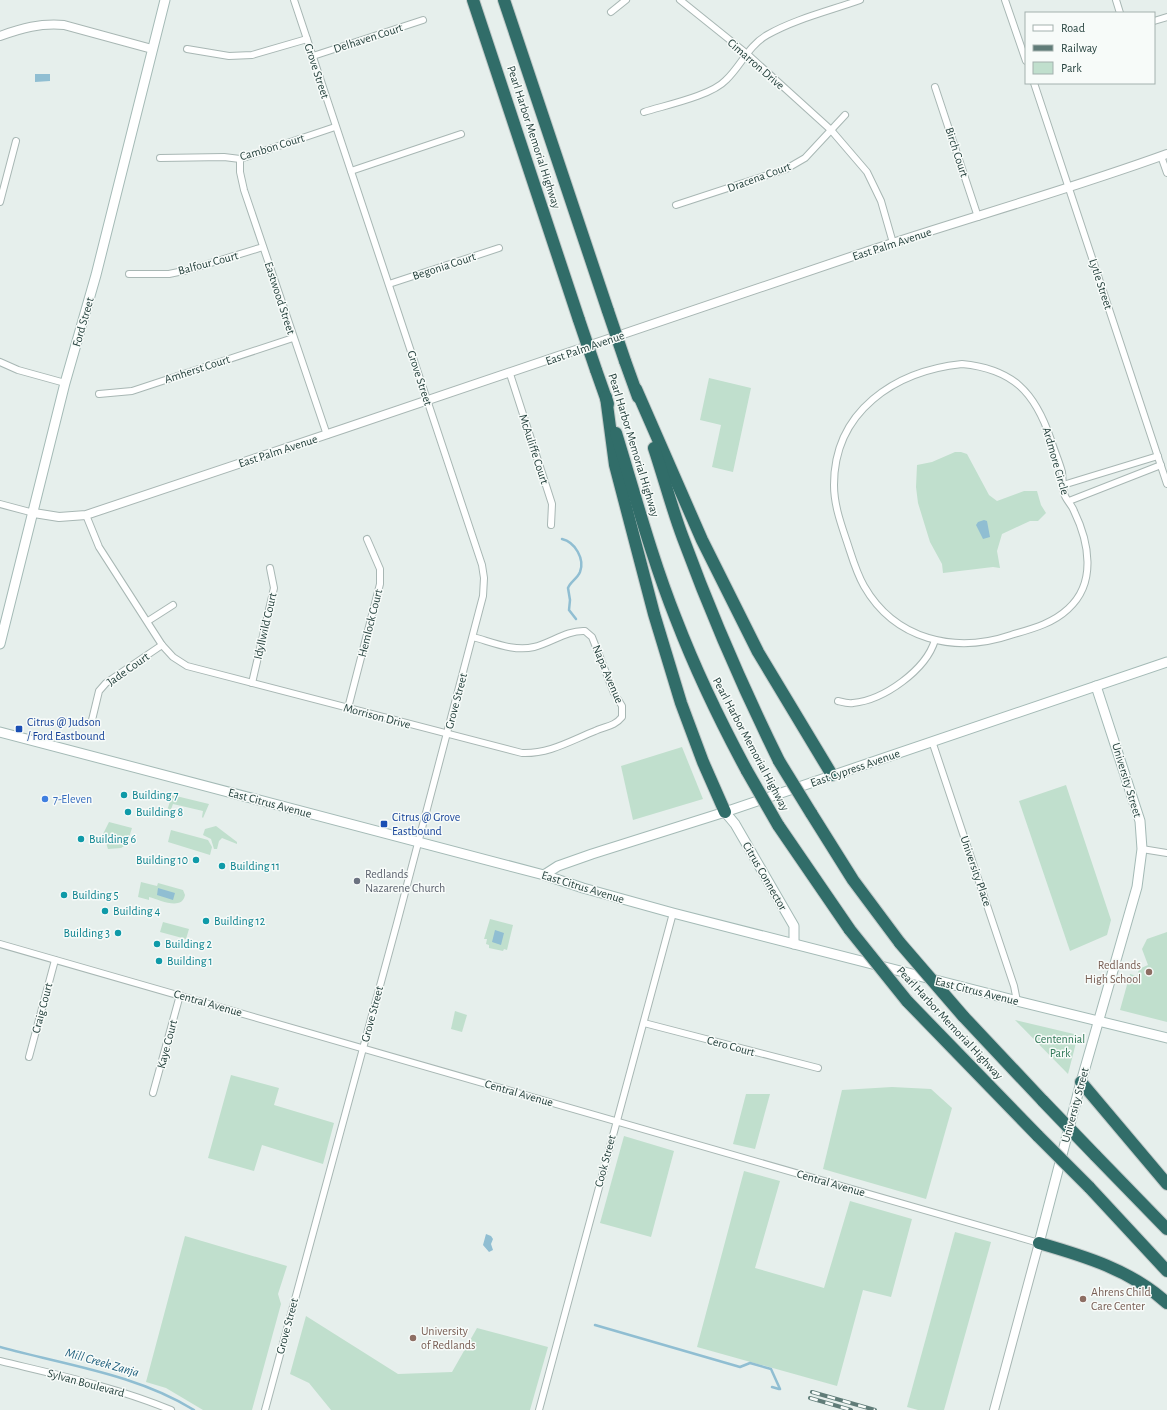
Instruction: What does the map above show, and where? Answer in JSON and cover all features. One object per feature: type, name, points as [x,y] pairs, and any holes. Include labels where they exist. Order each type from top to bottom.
[{"type":"highway","name":"Pearl Harbor Memorial Highway","points":[[473,0],[606,397],[650,543],[675,618],[712,706],[747,771],[778,825],[850,930],[907,1001],[1089,1187],[1167,1270]]},
{"type":"highway","name":"Pearl Harbor Memorial Highway","points":[[504,0],[608,311],[636,389],[682,536],[708,606],[751,704],[779,760],[853,880],[900,943],[963,1016],[1167,1229]]},
{"type":"highway","points":[[636,389],[702,540],[758,652],[832,775]]},
{"type":"highway","points":[[606,397],[615,465],[654,614],[681,703],[706,770],[725,812]]},
{"type":"highway","points":[[1081,1082],[1167,1184]]},
{"type":"highway","points":[[1039,1243],[1080,1255],[1110,1267],[1135,1279],[1167,1303]]},
{"type":"main road","name":"Ford Street","points":[[0,644],[34,513],[65,382],[96,275],[165,0]]},
{"type":"main road","name":"East Cypress Avenue","points":[[544,875],[567,862],[725,812],[1167,662]]},
{"type":"main road","name":"University Street","points":[[1039,1243],[1081,1082],[1137,887],[1142,849],[1137,810],[1096,686]]},
{"type":"main road","name":"East Citrus Avenue","points":[[0,732],[544,875],[582,888],[673,913],[1016,1002],[1167,1038]]},
{"type":"main road","name":"Citrus Connector","points":[[725,812],[735,824],[794,926],[794,944]]},
{"type":"street","name":"Grove Street","points":[[265,1410],[419,842],[483,596],[484,578],[482,565],[294,0]]},
{"type":"street","points":[[611,12],[626,0]]},
{"type":"street","name":"Cimarron Drive","points":[[680,0],[746,53],[831,130],[867,172],[881,201],[893,243]]},
{"type":"street","points":[[644,112],[709,91],[726,81],[746,53],[766,36],[793,23],[860,0]]},
{"type":"street","points":[[1005,0],[1025,58]]},
{"type":"street","points":[[1116,0],[1120,12]]},
{"type":"street","points":[[1155,21],[1167,17]]},
{"type":"street","name":"Delhaven Court","points":[[313,56],[423,20]]},
{"type":"street","points":[[0,36],[36,25],[64,25],[152,49]]},
{"type":"street","points":[[187,49],[229,56],[252,56],[307,39]]},
{"type":"street","name":"Lytle Street","points":[[1034,84],[1070,187],[1167,484]]},
{"type":"street","name":"Birch Court","points":[[935,87],[978,217]]},
{"type":"street","points":[[831,130],[844,115]]},
{"type":"street","name":"Cambon Court","points":[[160,158],[224,157],[240,159],[336,127]]},
{"type":"street","name":"Dracena Court","points":[[676,205],[786,169],[805,158],[831,130]]},
{"type":"street","points":[[351,171],[461,134]]},
{"type":"street","points":[[0,202],[16,141]]},
{"type":"street","points":[[1164,155],[1167,173]]},
{"type":"street","name":"East Palm Avenue","points":[[0,504],[34,513],[59,516],[86,514],[510,374],[893,243],[978,217],[1164,155]]},
{"type":"street","name":"Eastwood Street","points":[[240,159],[240,172],[244,190],[327,435]]},
{"type":"street","name":"Balfour Court","points":[[129,274],[169,274],[188,270],[263,247]]},
{"type":"street","name":"Begonia Court","points":[[389,284],[499,248]]},
{"type":"street","name":"Amherst Court","points":[[99,394],[132,391],[293,338]]},
{"type":"street","points":[[0,362],[18,370],[65,382]]},
{"type":"street","name":"Ardmore Circle","points":[[962,364],[987,368],[1005,375],[1020,385],[1031,397],[1044,418],[1062,472],[1063,485],[1064,493],[1074,510],[1085,543],[1088,566],[1082,589],[1071,607],[1063,614],[1046,624],[990,642],[963,644],[935,640],[903,626],[882,609],[865,587],[854,562],[837,509],[834,480],[840,451],[847,434],[862,411],[880,392],[895,383],[925,370],[938,366],[962,364]]},
{"type":"street","name":"McAuliffe Court","points":[[510,374],[552,504],[551,525]]},
{"type":"street","points":[[1063,485],[1158,456]]},
{"type":"street","points":[[1069,501],[1161,465]]},
{"type":"street","name":"Morrison Drive","points":[[86,514],[99,547],[162,644],[173,657],[187,666],[447,735],[522,753],[537,753],[554,749],[595,731],[614,725],[622,717]]},
{"type":"street","name":"Hemlock Court","points":[[348,708],[381,576],[380,569],[367,539]]},
{"type":"street","name":"Idyllwild Court","points":[[252,683],[274,588],[270,568]]},
{"type":"street","points":[[148,621],[173,605]]},
{"type":"street","name":"Napa Avenue","points":[[473,636],[522,648],[534,647],[574,632],[585,631],[592,637],[614,693],[622,706],[622,717]]},
{"type":"street","points":[[838,701],[852,703],[884,692],[908,677],[919,667],[933,648],[935,640]]},
{"type":"street","name":"Jade Court","points":[[92,720],[100,691],[106,683],[162,644]]},
{"type":"street","name":"University Place","points":[[932,741],[1014,986],[1016,1002]]},
{"type":"street","points":[[1142,849],[1167,853]]},
{"type":"street","name":"Cook Street","points":[[539,1410],[673,913]]},
{"type":"street","name":"Central Avenue","points":[[0,944],[1039,1243]]},
{"type":"street","name":"Craig Court","points":[[29,1057],[55,960]]},
{"type":"street","name":"Kaye Court","points":[[153,1092],[180,995]]},
{"type":"street","name":"Cero Court","points":[[644,1023],[818,1068]]},
{"type":"street","name":"University Street","points":[[994,1410],[1039,1243]]},
{"type":"street","name":"Sylvan Boulevard","points":[[0,1361],[94,1384],[147,1400],[171,1410]]},
{"type":"green space","points":[[709,378],[751,388],[733,472],[712,467],[721,425],[700,420]]},
{"type":"green space","points":[[955,452],[967,454],[989,495],[997,501],[1024,491],[1037,491],[1041,505],[1046,513],[1038,521],[1030,521],[1002,534],[997,551],[1000,568],[993,567],[943,573],[942,564],[930,542],[918,503],[916,487],[917,465],[932,462]]},
{"type":"green space","points":[[682,747],[703,799],[633,820],[621,766]]},
{"type":"green space","points":[[1066,785],[1111,920],[1107,935],[1070,951],[1019,801]]},
{"type":"green space","points":[[172,795],[209,804],[203,818],[203,811],[173,804],[170,812],[167,811]]},
{"type":"green space","points":[[109,822],[132,828],[127,844],[121,848],[108,849],[103,834]]},
{"type":"green space","points":[[216,826],[237,842],[237,844],[222,838],[219,841],[217,849],[214,849],[211,839],[203,835],[205,829]]},
{"type":"green space","points":[[171,830],[208,840],[212,847],[210,855],[168,842]]},
{"type":"green space","points":[[141,882],[157,886],[158,883],[183,890],[185,895],[183,900],[175,903],[164,902],[149,897],[149,900],[138,897]]},
{"type":"green space","points":[[490,919],[513,925],[507,950],[504,949],[503,951],[489,948],[489,945],[486,944],[487,939],[484,939]]},
{"type":"green space","points":[[163,922],[189,929],[186,939],[160,932]]},
{"type":"green space","name":"Redlands High School","points":[[1167,932],[1167,1022],[1120,1010],[1130,974],[1137,976],[1139,969],[1148,965],[1142,949],[1147,939]]},
{"type":"green space","points":[[455,1011],[467,1015],[462,1032],[451,1029]]},
{"type":"green space","name":"Centennial Park","points":[[1015,1020],[1074,1034],[1077,1039],[1068,1074]]},
{"type":"green space","points":[[231,1075],[279,1088],[274,1105],[334,1123],[323,1164],[262,1145],[254,1171],[208,1158]]},
{"type":"green space","points":[[892,1087],[931,1089],[952,1108],[926,1199],[823,1169],[842,1090]]},
{"type":"green space","points":[[746,1094],[770,1094],[755,1149],[733,1144]]},
{"type":"green space","points":[[624,1136],[674,1151],[651,1237],[600,1223]]},
{"type":"green space","points":[[744,1171],[780,1181],[755,1268],[824,1288],[850,1201],[912,1219],[891,1297],[863,1290],[837,1386],[697,1347]]},
{"type":"green space","points":[[955,1232],[991,1242],[944,1410],[918,1410],[907,1407]]},
{"type":"green space","points":[[185,1236],[287,1266],[278,1294],[281,1304],[252,1410],[203,1410],[166,1388],[146,1382]]},
{"type":"green space","points":[[306,1316],[398,1374],[452,1372],[477,1328],[548,1347],[530,1410],[331,1410],[309,1383],[290,1374]]},
{"type":"water","points":[[35,74],[50,74],[50,81],[35,82]]},
{"type":"water","points":[[984,520],[987,521],[990,537],[983,539],[976,525],[978,522]]},
{"type":"water","points":[[158,888],[175,893],[173,900],[157,895]]},
{"type":"water","points":[[495,930],[504,933],[501,945],[492,942]]},
{"type":"water","points":[[486,1234],[491,1236],[493,1239],[491,1244],[493,1250],[489,1252],[483,1245]]},
{"type":"waterway","points":[[562,539],[575,547],[581,562],[580,572],[568,588],[570,600],[569,610],[576,619]]},
{"type":"waterway","points":[[595,1325],[740,1367],[750,1363],[771,1369],[780,1389]]},
{"type":"waterway","name":"Mill Creek Zanja","points":[[0,1347],[124,1379],[172,1398],[194,1410]]},
{"type":"waterway","points":[[772,1387],[779,1389]]},
{"type":"railway","points":[[812,1392],[875,1410]]},
{"type":"railway","points":[[810,1398],[851,1410]]},
{"type":"place","name":"Citrus @ Judson / Ford Eastbound","points":[[19,729]]},
{"type":"place","name":"Building 7","points":[[124,795]]},
{"type":"place","name":"7-Eleven","points":[[45,799]]},
{"type":"place","name":"Building 8","points":[[128,812]]},
{"type":"place","name":"Citrus @ Grove Eastbound","points":[[384,824]]},
{"type":"place","name":"Building 6","points":[[81,839]]},
{"type":"place","name":"Building 10","points":[[196,860]]},
{"type":"place","name":"Building 11","points":[[222,866]]},
{"type":"place","name":"Redlands Nazarene Church","points":[[357,881]]},
{"type":"place","name":"Building 5","points":[[64,895]]},
{"type":"place","name":"Building 4","points":[[105,911]]},
{"type":"place","name":"Building 12","points":[[206,921]]},
{"type":"place","name":"Building 3","points":[[118,933]]},
{"type":"place","name":"Building 2","points":[[157,944]]},
{"type":"place","name":"Building 1","points":[[159,961]]},
{"type":"place","name":"Redlands High School","points":[[1149,972]]},
{"type":"place","name":"Ahrens Child Care Center","points":[[1083,1299]]},
{"type":"place","name":"University of Redlands","points":[[413,1338]]}]
